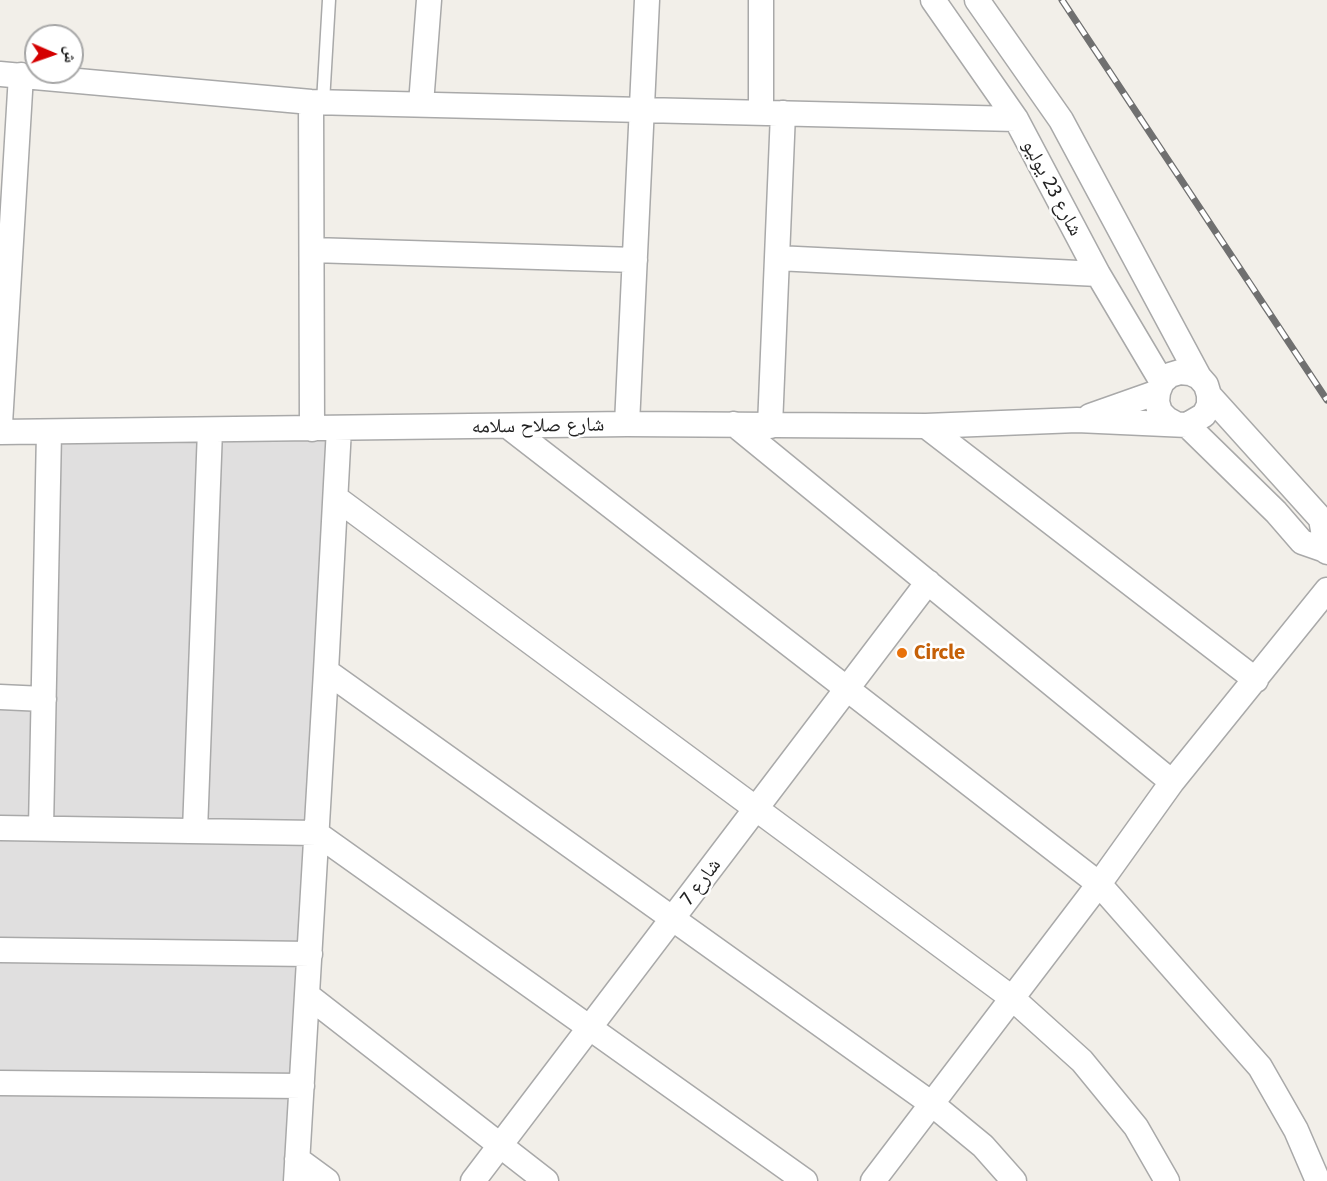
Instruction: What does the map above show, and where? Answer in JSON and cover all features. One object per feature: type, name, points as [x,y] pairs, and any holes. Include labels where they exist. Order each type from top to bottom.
[{"type":"street","points":[[421,104],[429,0]]},
{"type":"street","points":[[627,424],[647,0]]},
{"type":"street","points":[[761,0],[772,113],[777,258],[770,426]]},
{"type":"street","name":"شارع 23 يوليو","points":[[933,0],[1016,119],[1160,387]]},
{"type":"street","name":"شارع 23 يوليو","points":[[977,0],[1061,120],[1204,386],[1321,519],[1326,551],[1302,542],[1276,512],[1181,424]]},
{"type":"street","points":[[0,424],[10,74],[317,102],[1016,119]]},
{"type":"street","points":[[312,429],[312,250],[317,102]]},
{"type":"street","points":[[312,250],[635,260]]},
{"type":"street","points":[[777,258],[1098,274]]},
{"type":"street","points":[[1180,372],[1190,373],[1204,386],[1209,405],[1204,415],[1181,424],[1167,419],[1160,412],[1157,402],[1160,387],[1170,375],[1180,372]]},
{"type":"street","name":"شارع صلاح سلامه","points":[[1077,420],[1160,387]]},
{"type":"street","name":"شارع صلاح سلامه","points":[[0,432],[627,424],[926,426],[1077,420],[1181,424]]},
{"type":"street","points":[[734,424],[1172,782]]},
{"type":"street","points":[[926,426],[1256,680]]},
{"type":"street","points":[[509,427],[1099,884],[1260,1067],[1296,1130],[1318,1181]]},
{"type":"street","points":[[327,1181],[296,1170],[308,995],[339,429]]},
{"type":"street","points":[[195,831],[210,430]]},
{"type":"street","points":[[41,828],[49,432]]},
{"type":"street","points":[[336,498],[1012,998],[1083,1061],[1136,1126],[1167,1181]]},
{"type":"street","name":"شارع 7","points":[[473,1181],[928,582]]},
{"type":"street","points":[[873,1181],[1099,884],[1172,782],[1327,590]]},
{"type":"street","points":[[326,671],[932,1104],[983,1146],[1014,1181]]},
{"type":"street","points":[[0,698],[44,699]]},
{"type":"street","points":[[0,828],[316,833],[805,1181]]},
{"type":"street","points":[[0,950],[310,954]]},
{"type":"street","points":[[308,995],[546,1181]]},
{"type":"street","points":[[0,1083],[302,1086]]},
{"type":"lane","points":[[317,102],[329,0]]},
{"type":"shaded area","points":[[327,440],[285,1181],[0,1181],[0,706],[55,707],[57,443]]},
{"type":"railway","points":[[1062,0],[1327,400]]},
{"type":"place","name":"Circle","points":[[902,653]]}]
